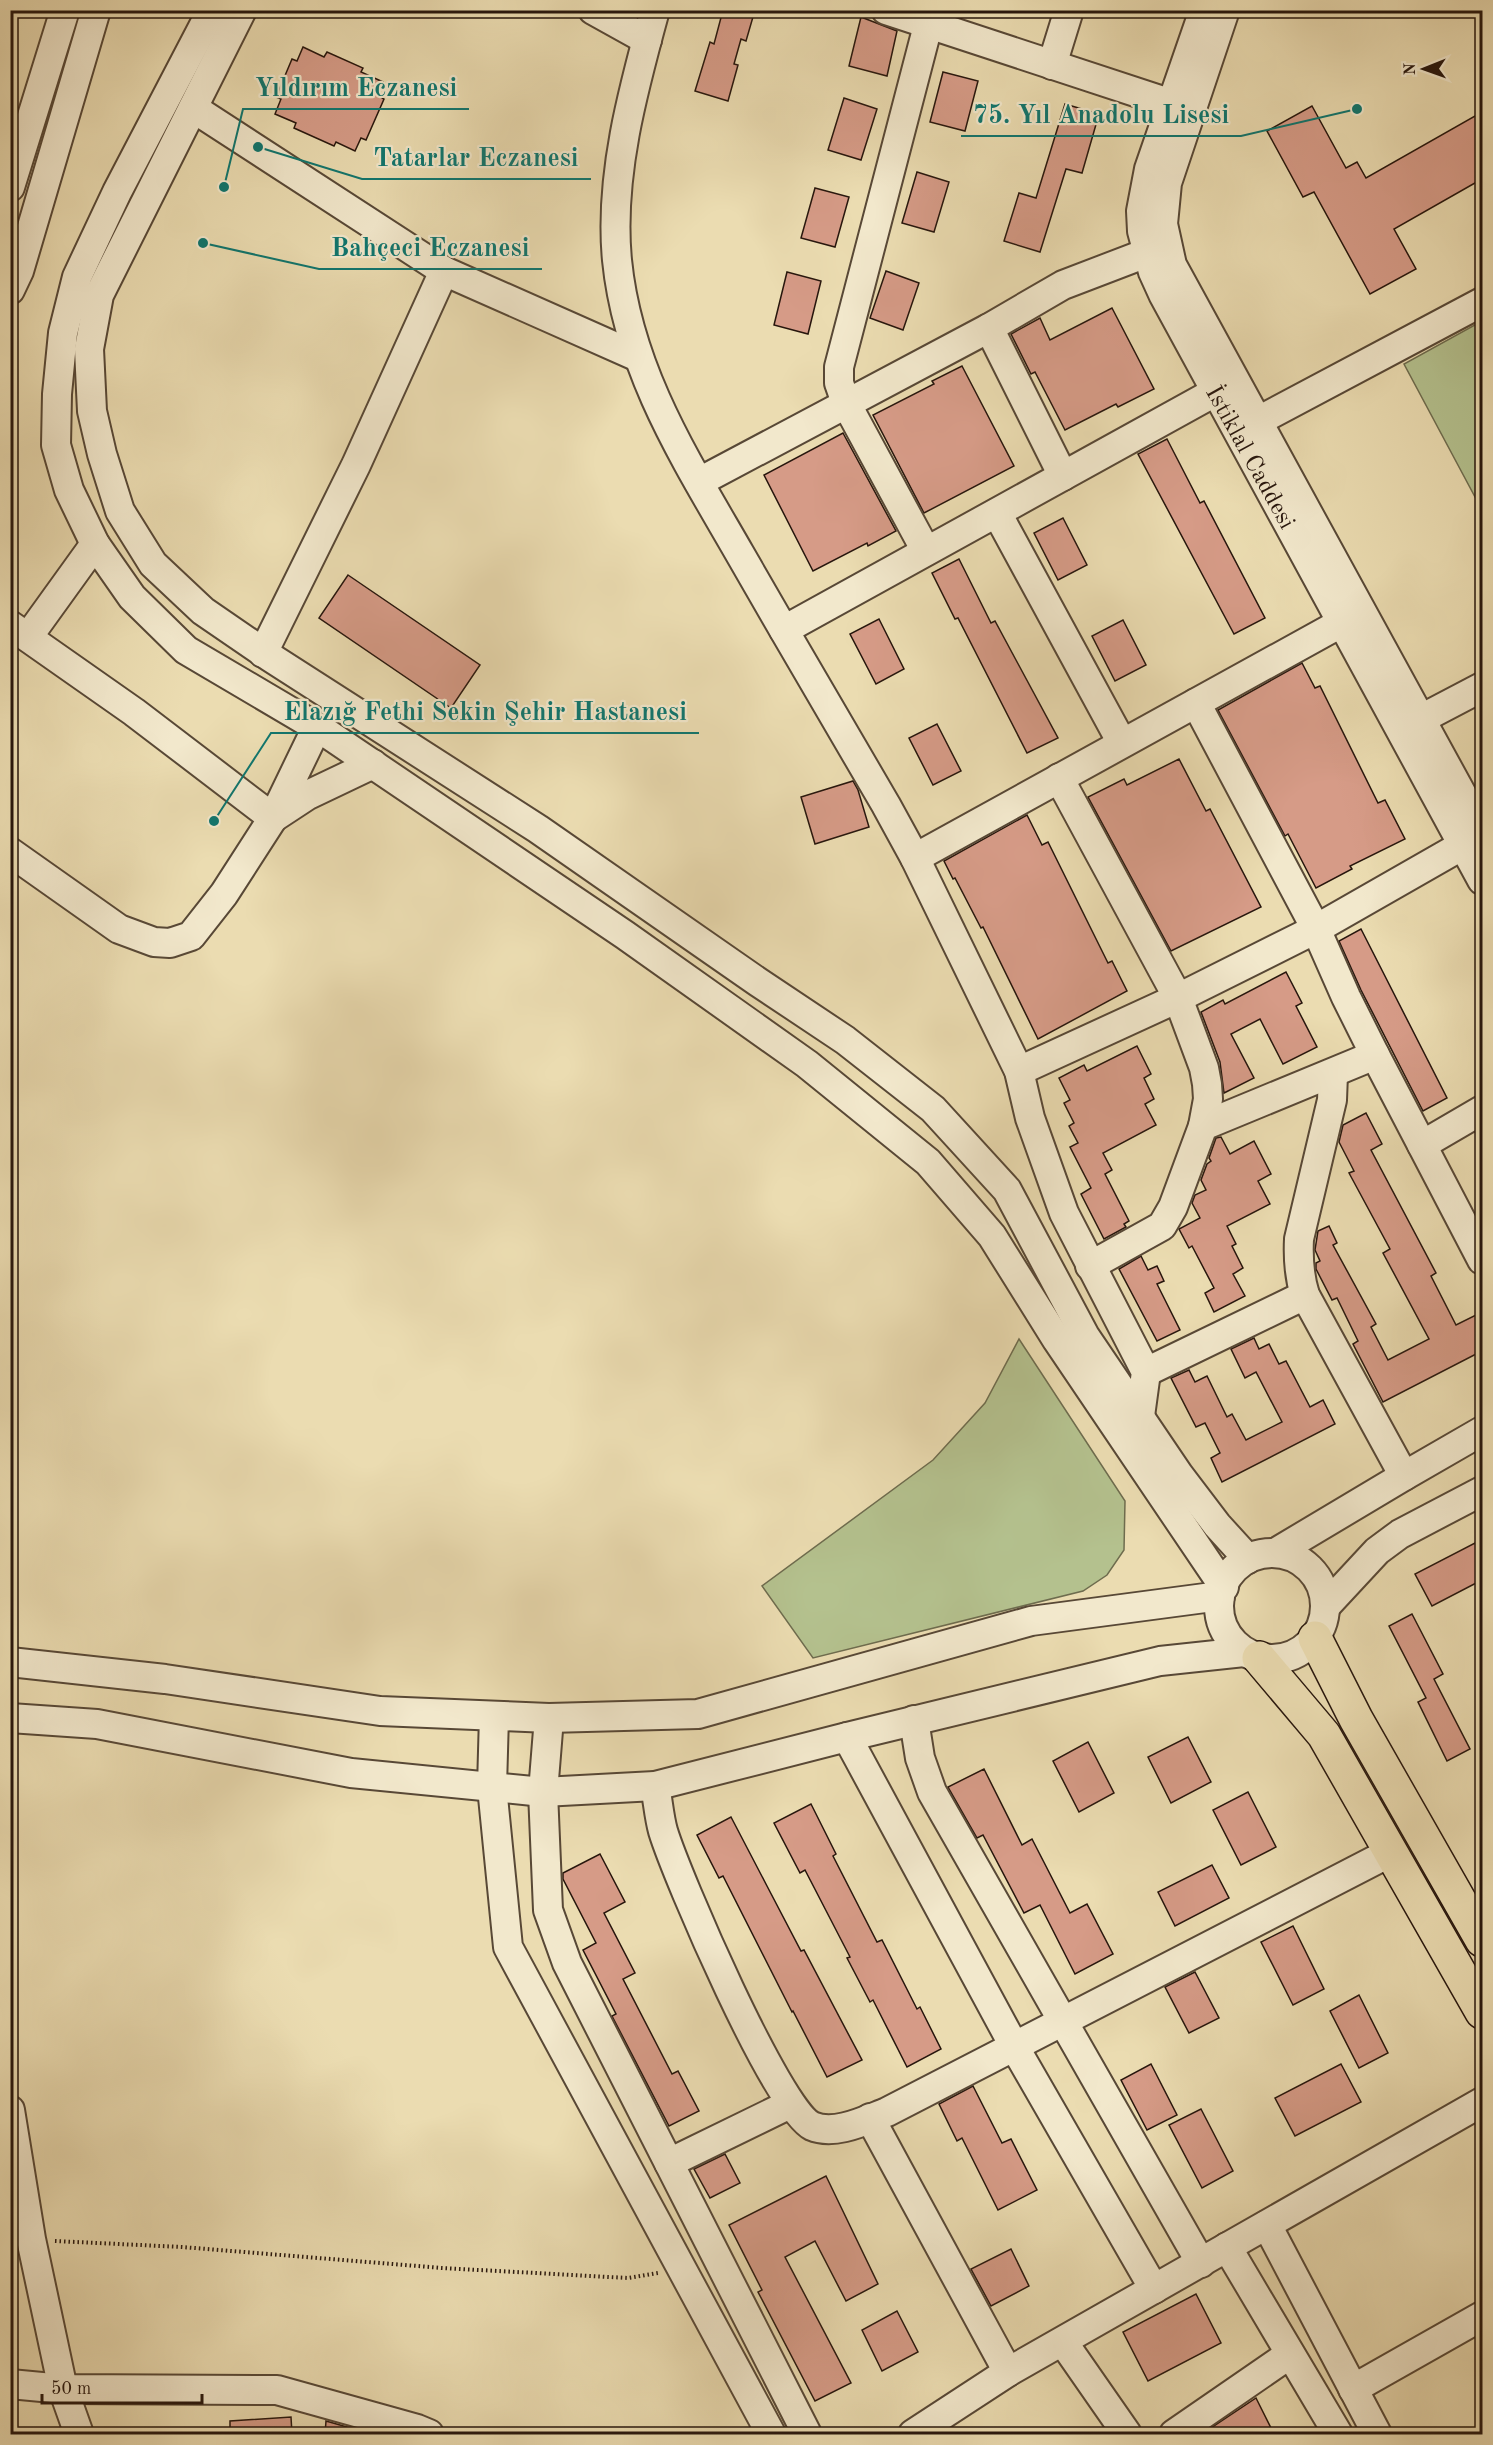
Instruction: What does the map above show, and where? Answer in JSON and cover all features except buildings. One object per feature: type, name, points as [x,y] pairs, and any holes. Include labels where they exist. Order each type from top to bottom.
[{"type":"main road","points":[[1315,1638],[1356,1719],[1478,1923]]},
{"type":"main road","points":[[1251,1655],[1324,1735],[1482,2012]]},
{"type":"street","points":[[10,188],[65,10]]},
{"type":"street","points":[[10,290],[19,271],[96,10]]},
{"type":"street","points":[[212,10],[117,192],[77,276],[63,333],[57,394],[56,445],[69,490],[94,544],[132,597],[186,650],[317,727],[625,935],[788,1050],[928,1162],[992,1236],[1057,1340],[1222,1592]]},
{"type":"street","points":[[242,10],[99,295],[89,349],[92,411],[120,511],[153,564],[203,611],[264,653],[538,829],[845,1040],[933,1109],[1007,1190],[1085,1336],[1179,1475],[1217,1525],[1248,1559]]},
{"type":"street","points":[[593,10],[647,40]]},
{"type":"street","points":[[655,10],[623,144],[616,200],[617,259],[625,311],[638,357],[650,389],[699,482],[915,858],[1018,1071],[1030,1118],[1064,1213],[1146,1372],[1140,1416]]},
{"type":"street","points":[[886,10],[930,17],[1052,65],[1172,104]]},
{"type":"street","points":[[1052,65],[1070,10]]},
{"type":"street","name":"İstiklal Caddesi","points":[[1204,10],[1149,169],[1141,211],[1142,231],[1180,282],[1421,719],[1472,838],[1482,880]]},
{"type":"street","name":"İstiklal Caddesi","points":[[1225,10],[1167,183],[1163,224],[1156,248],[1163,294],[1341,623],[1472,838]]},
{"type":"street","points":[[926,551],[846,403],[839,383],[842,350],[930,17]]},
{"type":"street","points":[[193,108],[444,271],[638,357]]},
{"type":"street","points":[[10,194],[42,193]]},
{"type":"street","points":[[699,482],[989,328],[1063,285],[1156,248]]},
{"type":"street","points":[[264,653],[356,465],[444,271]]},
{"type":"street","points":[[1258,421],[1482,302]]},
{"type":"street","points":[[989,328],[1064,476]]},
{"type":"street","points":[[784,630],[1215,392]]},
{"type":"street","points":[[997,513],[1122,743]]},
{"type":"street","points":[[94,544],[19,631],[134,712],[273,818]]},
{"type":"street","points":[[915,858],[1341,623]]},
{"type":"street","points":[[1421,719],[1482,687]]},
{"type":"street","points":[[1196,703],[1316,929],[1375,1055],[1482,1260]]},
{"type":"street","points":[[10,852],[119,929],[154,942],[170,943],[191,936],[224,894],[273,818],[317,727]]},
{"type":"street","points":[[273,818],[308,795],[373,764]]},
{"type":"street","points":[[1059,778],[1178,998],[1206,1076],[1208,1099],[1203,1126],[1173,1207],[1162,1226],[1090,1266]]},
{"type":"street","points":[[1018,1071],[1178,998],[1316,929],[1472,838]]},
{"type":"street","points":[[1203,1126],[1375,1055]]},
{"type":"street","points":[[1333,1074],[1332,1100],[1299,1239],[1298,1259],[1305,1295],[1404,1476]]},
{"type":"street","points":[[1422,1145],[1482,1110]]},
{"type":"street","points":[[1146,1372],[1305,1295]]},
{"type":"street","points":[[1275,1553],[1482,1431]]},
{"type":"street","points":[[1325,1607],[1377,1551],[1400,1534],[1482,1491]]},
{"type":"street","points":[[10,1718],[97,1724],[351,1773],[543,1792],[655,1786],[914,1720],[1160,1661],[1251,1655],[1274,1660],[1290,1657],[1304,1649],[1315,1638],[1323,1623],[1325,1607],[1323,1590],[1315,1575],[1296,1560],[1275,1553],[1261,1554],[1248,1559],[1235,1568],[1222,1592],[1219,1612],[1224,1628],[1232,1641],[1251,1655]]},
{"type":"street","points":[[10,1662],[165,1679],[380,1711],[549,1718],[698,1714],[1031,1621],[1222,1592]]},
{"type":"street","points":[[494,1716],[492,1787],[508,1947],[771,2434]]},
{"type":"street","points":[[549,1718],[543,1792],[548,1911],[567,1963],[807,2434]]},
{"type":"street","points":[[914,1720],[920,1758],[932,1792],[1201,2262]]},
{"type":"street","points":[[847,1737],[1014,2046],[1154,2289]]},
{"type":"street","points":[[655,1786],[663,1831],[715,1962],[790,2104],[812,2126],[833,2128],[870,2118],[1062,2022],[1391,1852]]},
{"type":"street","points":[[913,2434],[1008,2372],[1482,2102]]},
{"type":"street","points":[[669,2163],[790,2104]]},
{"type":"street","points":[[10,2110],[21,2239],[78,2434]]},
{"type":"street","points":[[870,2118],[1008,2372]]},
{"type":"street","points":[[1267,2225],[1377,2434]]},
{"type":"street","points":[[1227,2247],[1338,2434]]},
{"type":"street","points":[[1353,2389],[1482,2316]]},
{"type":"street","points":[[1063,2342],[1126,2434]]},
{"type":"street","points":[[1174,2434],[1290,2354]]},
{"type":"street","points":[[10,2384],[63,2389],[277,2390],[429,2434]]},
{"type":"path","points":[[21,2239],[182,2247],[442,2268],[628,2278],[652,2275],[680,2265]]},
{"type":"green space","points":[[1482,321],[1482,510],[1404,364]]},
{"type":"green space","points":[[1019,1339],[1125,1501],[1124,1550],[1107,1575],[1083,1591],[813,1658],[762,1586],[933,1460],[985,1403]]},
{"type":"place","name":"75. Yıl Anadolu Lisesi","points":[[1357,109]]},
{"type":"place","name":"Tatarlar Eczanesi","points":[[258,147]]},
{"type":"place","name":"Yıldırım Eczanesi","points":[[224,187]]},
{"type":"place","name":"Bahçeci Eczanesi","points":[[203,243]]},
{"type":"place","name":"Elazığ Fethi Sekin Şehir Hastanesi","points":[[214,821]]}]
